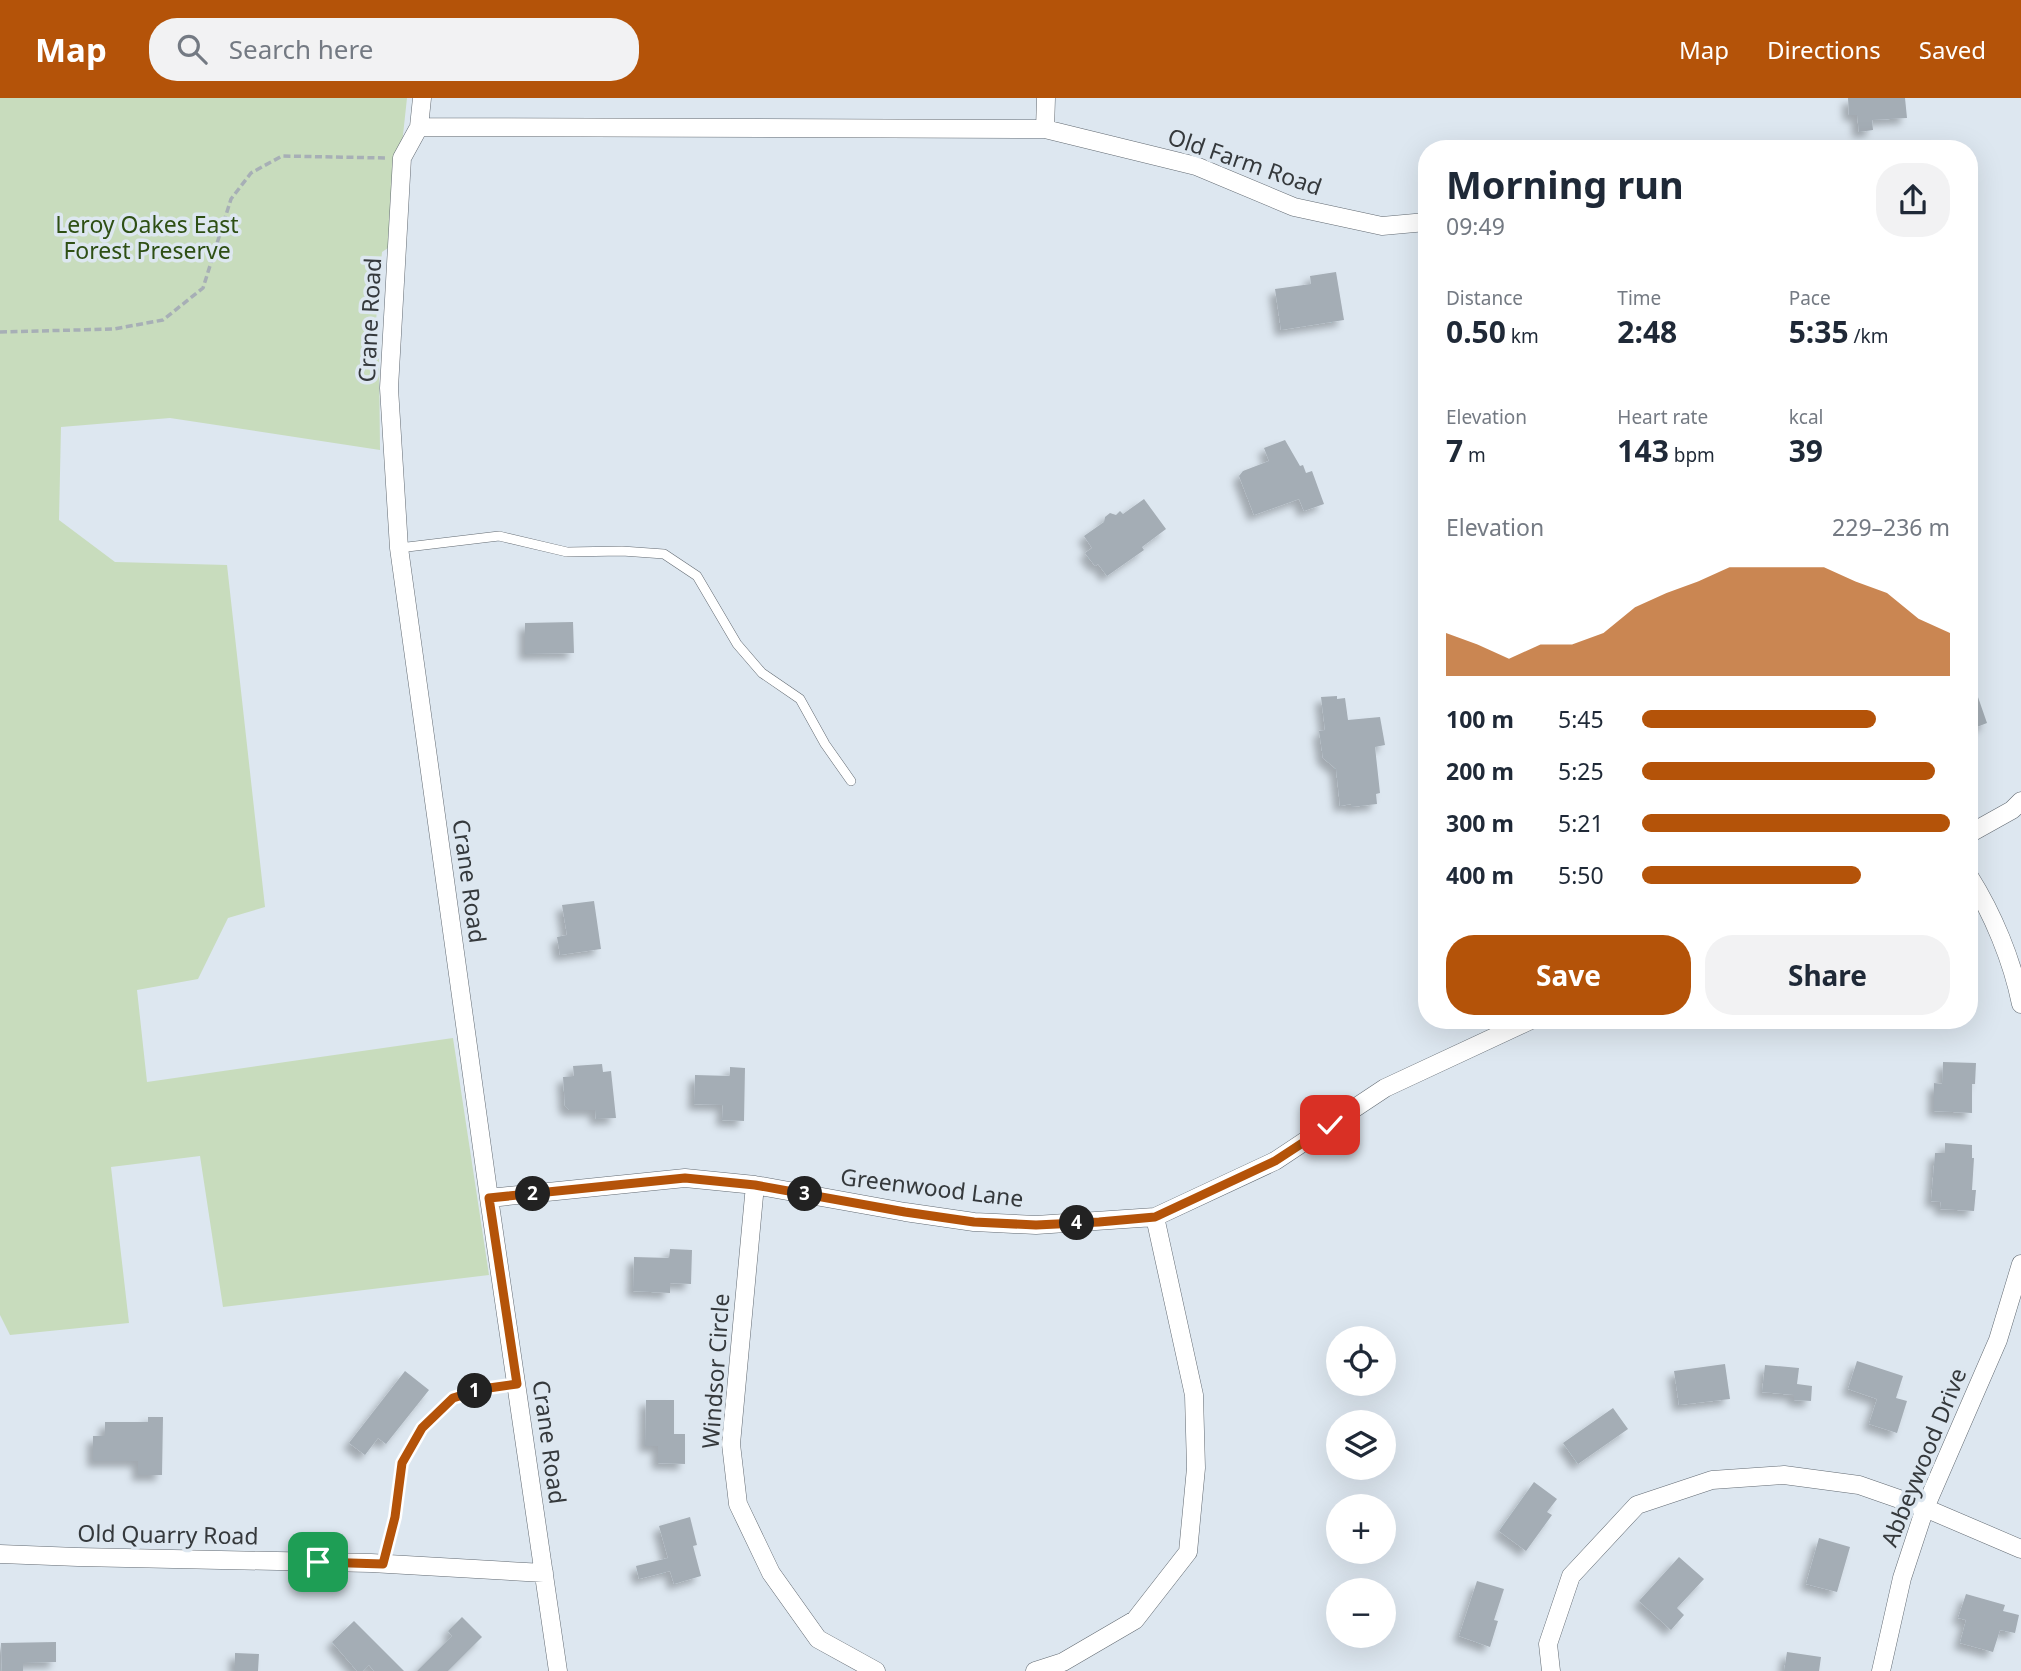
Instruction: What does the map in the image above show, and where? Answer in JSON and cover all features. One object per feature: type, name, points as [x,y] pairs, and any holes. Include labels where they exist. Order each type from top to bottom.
[{"type":"street","name":"Crane Road","points":[[422,98],[419,127],[402,158],[389,388],[399,548],[558,1671]]},
{"type":"street","points":[[1045,129],[1046,98]]},
{"type":"street","name":"Old Farm Road","points":[[419,127],[1045,129],[1196,166],[1294,207],[1382,226],[1418,223]]},
{"type":"street","points":[[1978,829],[2012,810],[2021,801]]},
{"type":"street","points":[[1978,890],[1986,902],[2018,988],[2021,1004]]},
{"type":"street","name":"Greenwood Lane","points":[[489,1198],[685,1178],[755,1185],[974,1222],[1036,1225],[1155,1217],[1275,1161],[1385,1088],[1512,1029]]},
{"type":"street","name":"Windsor Circle","points":[[755,1185],[731,1444],[738,1504],[771,1573],[818,1639],[876,1671]]},
{"type":"street","points":[[1035,1671],[1063,1662],[1135,1620],[1188,1552],[1196,1468],[1194,1395],[1155,1217]]},
{"type":"street","name":"Abbeywood Drive","points":[[1881,1671],[1902,1578],[1925,1508],[1998,1340],[2021,1264]]},
{"type":"street","points":[[1551,1671],[1548,1644],[1571,1576],[1637,1505],[1712,1480],[1784,1475],[1859,1486],[1925,1508],[2021,1549]]},
{"type":"street","name":"Old Quarry Road","points":[[0,1554],[383,1564],[544,1573]]},
{"type":"lane","points":[[399,548],[499,536],[567,552],[622,551],[664,554],[697,576],[737,644],[762,673],[800,699],[825,744],[851,781]]},
{"type":"lane","points":[[383,1564],[395,1517],[402,1463],[422,1428],[453,1398],[482,1389],[517,1384]]},
{"type":"path","points":[[0,332],[114,329],[163,320],[203,288],[231,200],[251,173],[282,156],[402,158]]},
{"type":"green space","name":"Leroy Oakes East Forest Preserve","points":[[0,98],[407,98],[391,246],[382,252],[373,356],[379,357],[380,450],[170,418],[61,427],[59,520],[115,562],[227,565],[265,907],[228,918],[198,979],[137,990],[147,1082],[453,1038],[489,1275],[223,1307],[200,1156],[111,1167],[129,1323],[10,1335],[0,1315]]},
{"type":"building","points":[[1848,98],[1905,98],[1907,118],[1872,120],[1873,130],[1859,132],[1857,115],[1849,115]]},
{"type":"building","points":[[1336,272],[1344,320],[1281,330],[1275,289],[1311,284],[1310,276]]},
{"type":"building","points":[[1285,440],[1306,473],[1312,471],[1324,504],[1304,511],[1299,499],[1254,515],[1239,476],[1243,471],[1269,461],[1264,448]]},
{"type":"building","points":[[1144,499],[1166,529],[1142,547],[1144,550],[1107,576],[1085,553],[1092,548],[1084,536],[1104,522],[1110,513],[1116,515],[1120,511],[1123,514]]},
{"type":"building","points":[[573,622],[574,653],[525,654],[525,623]]},
{"type":"building","points":[[1337,696],[1337,699],[1345,698],[1348,720],[1380,717],[1385,745],[1375,747],[1380,793],[1376,794],[1377,804],[1340,806],[1336,769],[1323,758],[1319,731],[1325,730],[1321,697]]},
{"type":"building","points":[[1978,697],[1987,723],[1978,726]]},
{"type":"building","points":[[594,901],[601,949],[560,955],[557,937],[567,935],[562,905]]},
{"type":"building","points":[[1943,1062],[1976,1063],[1975,1084],[1972,1084],[1972,1113],[1934,1111],[1934,1083],[1942,1084]]},
{"type":"building","points":[[602,1064],[603,1072],[611,1071],[616,1118],[596,1119],[595,1110],[569,1110],[565,1106],[563,1077],[574,1076],[573,1066]]},
{"type":"building","points":[[730,1067],[745,1068],[744,1121],[722,1120],[723,1105],[694,1104],[695,1075],[730,1076]]},
{"type":"building","points":[[1945,1143],[1972,1145],[1972,1190],[1976,1190],[1974,1211],[1940,1209],[1941,1202],[1931,1201],[1935,1153],[1945,1153]]},
{"type":"building","points":[[670,1249],[692,1250],[691,1284],[670,1283],[670,1293],[633,1291],[634,1257],[669,1258]]},
{"type":"building","points":[[1857,1361],[1903,1376],[1896,1398],[1907,1401],[1897,1433],[1869,1424],[1877,1399],[1848,1389]]},
{"type":"building","points":[[1725,1364],[1730,1399],[1679,1405],[1674,1371]]},
{"type":"building","points":[[1765,1365],[1799,1368],[1797,1384],[1812,1386],[1811,1401],[1794,1400],[1794,1395],[1762,1392]]},
{"type":"building","points":[[405,1371],[429,1390],[386,1444],[378,1438],[365,1455],[349,1443]]},
{"type":"building","points":[[646,1400],[674,1400],[674,1434],[685,1434],[685,1464],[658,1463],[658,1446],[645,1446]]},
{"type":"building","points":[[1613,1408],[1628,1429],[1578,1464],[1563,1443]]},
{"type":"building","points":[[148,1417],[163,1417],[162,1475],[138,1475],[138,1461],[93,1461],[93,1436],[105,1436],[105,1422],[148,1422]]},
{"type":"building","points":[[1534,1482],[1557,1499],[1547,1512],[1552,1515],[1526,1551],[1499,1531]]},
{"type":"building","points":[[690,1517],[697,1545],[693,1546],[701,1576],[674,1584],[670,1571],[639,1579],[636,1566],[668,1558],[659,1526]]},
{"type":"building","points":[[1819,1538],[1850,1547],[1837,1592],[1806,1584]]},
{"type":"building","points":[[1679,1557],[1704,1579],[1677,1608],[1684,1615],[1671,1630],[1639,1601]]},
{"type":"building","points":[[1477,1581],[1504,1589],[1494,1620],[1498,1621],[1490,1647],[1459,1636]]},
{"type":"building","points":[[1966,1594],[2005,1605],[2003,1611],[2019,1615],[2015,1633],[2000,1630],[1993,1652],[1960,1643],[1966,1620],[1958,1618]]},
{"type":"building","points":[[462,1617],[482,1637],[448,1671],[417,1671],[452,1636],[448,1631]]},
{"type":"building","points":[[354,1621],[404,1671],[374,1671],[369,1665],[363,1671],[357,1671],[332,1642]]},
{"type":"building","points":[[56,1642],[56,1662],[23,1663],[23,1671],[2,1671],[1,1643]]},
{"type":"building","points":[[1787,1652],[1821,1657],[1819,1671],[1784,1671]]},
{"type":"building","points":[[235,1653],[259,1654],[258,1671],[235,1671]]},
{"type":"route","points":[[318,1562],[383,1564],[395,1517],[402,1463],[422,1428],[453,1398],[482,1389],[517,1384],[489,1198],[685,1178],[755,1185],[974,1222],[1036,1225],[1099,1222],[1155,1217],[1275,1161],[1330,1125]]}]
